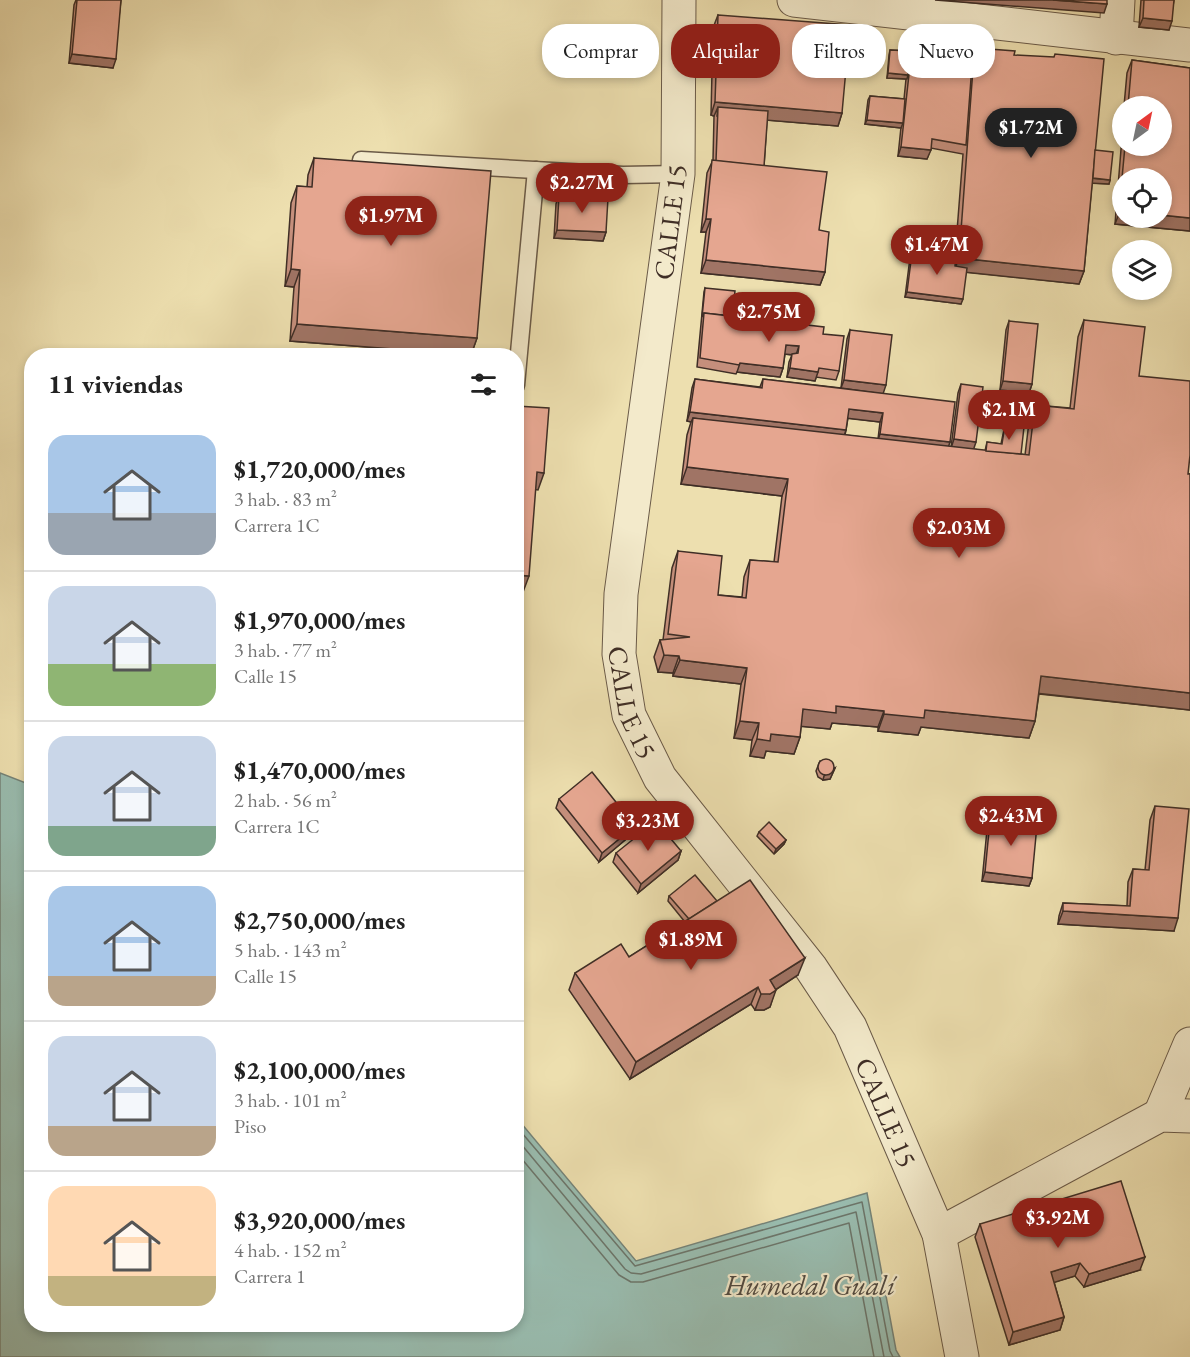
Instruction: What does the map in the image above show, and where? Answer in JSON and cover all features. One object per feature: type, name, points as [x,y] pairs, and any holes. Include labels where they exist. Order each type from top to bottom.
[{"type":"street","name":"CALLE 15","points":[[679,0],[678,174],[621,594],[619,654],[629,715],[660,778],[811,968],[850,1027],[939,1234],[962,1357]]},
{"type":"street","points":[[794,0],[1190,45]]},
{"type":"street","points":[[1116,38],[1118,0]]},
{"type":"street","points":[[939,1234],[1175,1116],[1190,1044]]},
{"type":"lane","points":[[361,160],[623,175],[678,174]]},
{"type":"lane","points":[[519,348],[536,170]]},
{"type":"water","name":"Humedal Gualí","points":[[0,773],[24,782],[24,1332],[524,1332],[524,1127],[636,1261],[867,1193],[896,1350],[900,1357],[0,1357]]},
{"type":"building","points":[[77,0],[121,0],[116,59],[72,54]]},
{"type":"building","points":[[1053,0],[1107,0],[1107,4]]},
{"type":"building","points":[[1144,0],[1174,0],[1172,21],[1143,18]]},
{"type":"building","points":[[718,15],[837,24],[792,24],[792,78],[845,78],[842,113],[715,102],[716,78],[780,78],[780,24],[718,24]]},
{"type":"building","points":[[995,49],[1015,51],[1014,55],[1054,57],[1055,54],[1104,59],[1084,271],[959,258],[972,78],[995,78]]},
{"type":"building","points":[[890,50],[898,50],[898,74],[888,73]]},
{"type":"building","points":[[1132,60],[1190,68],[1190,218],[1172,216],[1172,168],[1123,168],[1124,156],[1172,156],[1172,96],[1129,96]]},
{"type":"building","points":[[909,78],[971,78],[966,145],[932,139],[931,150],[901,147]]},
{"type":"building","points":[[870,96],[905,99],[903,123],[867,120]]},
{"type":"building","points":[[718,107],[768,111],[764,166],[716,161]]},
{"type":"building","points":[[1095,150],[1112,152],[1110,180],[1093,178]]},
{"type":"building","points":[[314,158],[491,171],[477,338],[297,324],[300,270],[291,269],[297,186],[312,187]]},
{"type":"building","points":[[712,160],[827,172],[819,230],[829,232],[825,272],[706,260],[711,219],[706,219]]},
{"type":"building","points":[[559,195],[608,198],[606,232],[557,230]]},
{"type":"building","points":[[912,253],[956,257],[955,266],[967,268],[963,299],[907,292]]},
{"type":"building","points":[[705,288],[735,291],[732,316],[704,313],[702,317]]},
{"type":"building","points":[[704,313],[824,327],[823,334],[844,336],[839,371],[819,368],[818,372],[790,368],[792,354],[798,353],[799,346],[786,345],[783,368],[740,363],[739,365],[700,358]]},
{"type":"building","points":[[1084,320],[1145,327],[1139,376],[1190,381],[1188,474],[1190,474],[1190,693],[1041,676],[1035,721],[925,710],[924,718],[836,706],[836,713],[803,709],[800,737],[771,734],[770,741],[757,739],[759,723],[740,721],[747,668],[680,660],[679,656],[664,655],[660,640],[690,637],[668,634],[678,551],[722,556],[718,595],[746,598],[750,560],[778,562],[788,479],[687,467],[693,418],[1029,455],[1035,405],[1074,409]]},
{"type":"building","points":[[1009,321],[1038,324],[1032,384],[1003,381]]},
{"type":"building","points":[[850,330],[892,335],[886,385],[844,380]]},
{"type":"building","points":[[695,379],[762,388],[763,379],[955,402],[950,442],[880,434],[883,413],[849,409],[846,430],[690,412]]},
{"type":"building","points":[[961,384],[983,387],[976,442],[954,439]]},
{"type":"building","points":[[524,406],[549,408],[544,473],[537,472],[529,576],[524,576]]},
{"type":"building","points":[[1005,425],[1024,427],[1021,454],[986,451],[987,442],[1002,444]]},
{"type":"building","points":[[823,759],[829,759],[834,767],[832,773],[823,775],[818,770],[818,764]]},
{"type":"building","points":[[592,772],[635,826],[602,853],[559,799]]},
{"type":"building","points":[[1155,806],[1189,809],[1178,918],[1063,911],[1063,903],[1130,906],[1133,869],[1149,870]]},
{"type":"building","points":[[1000,813],[1024,815],[1023,824],[1037,825],[1032,878],[985,872],[990,821],[1000,822]]},
{"type":"building","points":[[656,821],[681,851],[641,884],[616,853]]},
{"type":"building","points":[[769,822],[786,840],[776,849],[759,832]]},
{"type":"building","points":[[695,875],[717,901],[689,919],[669,896]]},
{"type":"building","points":[[750,880],[805,958],[770,980],[776,990],[770,994],[761,994],[758,987],[636,1062],[575,973],[621,944],[629,957]]},
{"type":"building","points":[[1121,1181],[1145,1257],[1089,1274],[1080,1263],[1051,1272],[1064,1317],[1013,1332],[980,1224]]}]
